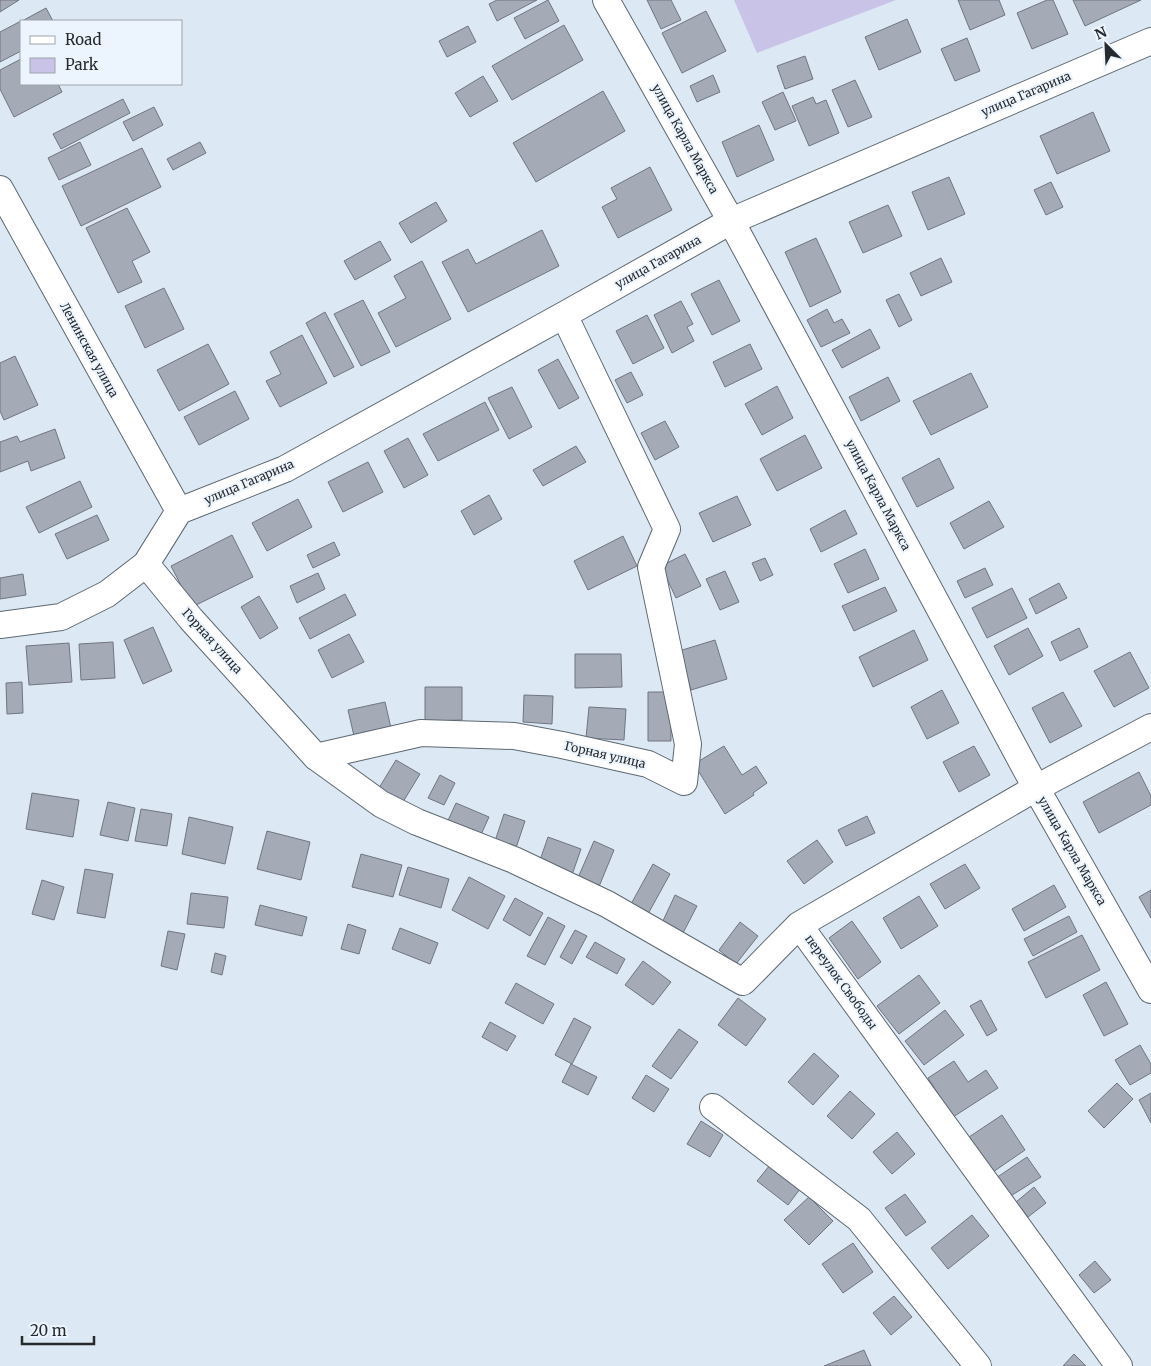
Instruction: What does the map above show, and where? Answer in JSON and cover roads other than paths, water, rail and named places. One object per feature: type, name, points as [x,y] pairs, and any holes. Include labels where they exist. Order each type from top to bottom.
[{"type":"street","name":"улица Карла Маркса","points":[[606,0],[731,221],[1036,788],[1151,990]]},
{"type":"street","name":"улица Гагарина","points":[[179,511],[285,469],[731,221],[1151,41]]},
{"type":"street","name":"Ленинская улица","points":[[0,189],[179,511]]},
{"type":"street","name":"Горная улица","points":[[146,564],[191,618],[316,757],[421,733],[514,736],[648,764],[684,782],[688,744],[651,567],[667,529],[564,315]]},
{"type":"street","points":[[0,625],[61,617],[107,594],[146,564],[179,511]]},
{"type":"street","name":"переулок Свободы","points":[[1119,1366],[800,925],[1036,788],[1151,726]]},
{"type":"street","points":[[316,757],[381,804],[417,822],[514,860],[607,904],[743,982],[800,925]]},
{"type":"street","points":[[712,1107],[859,1219],[978,1366]]}]
